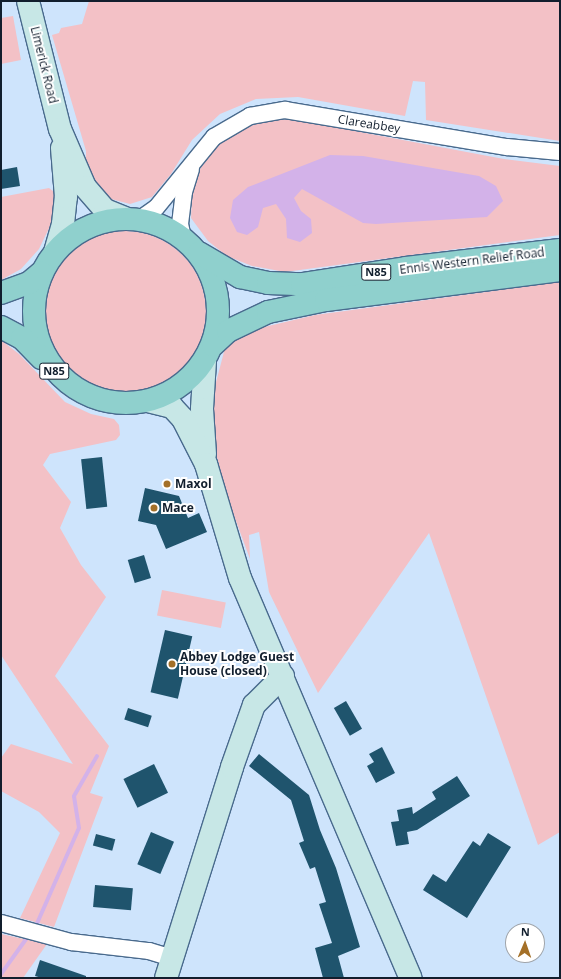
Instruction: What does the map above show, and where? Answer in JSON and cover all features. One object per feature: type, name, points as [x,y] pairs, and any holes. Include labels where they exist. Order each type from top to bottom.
[{"type":"main road","name":"Limerick Road","points":[[28,1],[60,129]]},
{"type":"main road","points":[[60,129],[85,187],[105,210],[133,218]]},
{"type":"main road","points":[[55,252],[63,224],[66,197],[60,129]]},
{"type":"main road","name":"N85","points":[[1,327],[22,338],[51,369],[66,383],[99,400],[123,403],[148,401],[183,382],[209,353],[219,315],[218,296],[213,278],[199,253],[183,238],[133,218],[96,225],[55,252],[41,274],[32,310],[34,332],[40,351],[51,369]]},
{"type":"main road","name":"Ennis Western Relief Road","points":[[199,253],[240,277],[268,283],[302,284],[406,268],[560,250]]},
{"type":"main road","name":"Ennis Western Relief Road","points":[[209,353],[228,331],[268,312],[326,300],[560,270]]},
{"type":"main road","name":"N85","points":[[1,293],[29,283],[41,274]]},
{"type":"main road","points":[[206,464],[202,409],[209,353]]},
{"type":"main road","points":[[148,401],[172,407],[183,419],[206,464],[240,578],[411,978]]},
{"type":"main road","points":[[166,978],[230,774],[254,705],[283,676]]},
{"type":"street","name":"Clareabbey","points":[[133,218],[156,208],[214,137],[232,124],[250,116],[285,110],[507,147],[560,152]]},
{"type":"street","name":"Clareabbey","points":[[183,238],[180,224],[184,192],[194,160]]},
{"type":"street","points":[[1,923],[29,932],[71,942],[149,951],[172,958]]},
{"type":"shaded area","points":[[89,1],[560,1],[560,141],[426,120],[425,82],[413,81],[405,116],[298,97],[256,99],[220,114],[192,140],[171,174],[152,197],[130,204],[111,199],[97,187],[86,165],[86,151],[52,35],[59,33],[61,28],[82,24]]},
{"type":"shaded area","points":[[13,16],[21,60],[1,64],[1,18]]},
{"type":"shaded area","points":[[291,119],[504,159],[560,166],[560,235],[285,272],[252,266],[227,256],[208,241],[191,218],[192,193],[200,169],[217,146],[237,132],[262,121]]},
{"type":"shaded area","points":[[330,155],[363,156],[479,176],[496,186],[503,201],[487,217],[376,224],[363,223],[302,189],[294,198],[301,211],[311,219],[312,233],[300,242],[287,238],[286,219],[276,204],[263,208],[258,227],[247,235],[237,232],[230,218],[233,200],[248,187]]},
{"type":"shaded area","points":[[49,188],[58,195],[52,222],[39,249],[21,269],[1,280],[1,197]]},
{"type":"shaded area","points":[[117,231],[133,231],[149,234],[163,240],[176,249],[188,261],[197,274],[203,288],[206,312],[205,328],[197,350],[188,363],[176,375],[163,384],[149,390],[133,393],[117,393],[101,390],[87,384],[74,375],[62,363],[53,350],[47,336],[44,320],[44,304],[47,288],[53,274],[62,261],[74,249],[87,240],[101,234]]},
{"type":"shaded area","points":[[560,282],[560,832],[538,845],[429,533],[318,693],[269,592],[259,532],[249,535],[250,559],[226,494],[214,445],[210,405],[225,348],[239,336],[260,328],[315,315]]},
{"type":"shaded area","points":[[1,340],[19,354],[65,402],[91,414],[114,419],[119,425],[120,435],[116,440],[50,454],[43,465],[71,502],[60,528],[81,565],[106,597],[55,676],[109,746],[90,793],[103,797],[54,927],[20,918],[60,833],[39,812],[1,791],[1,758],[11,744],[73,764],[1,655]]},
{"type":"shaded area","points":[[162,590],[226,602],[221,628],[157,616]]},
{"type":"shaded area","points":[[1,934],[47,944],[23,978],[1,978]]},
{"type":"building","points":[[17,167],[20,186],[1,189],[1,170]]},
{"type":"building","points":[[102,457],[107,507],[86,509],[81,459]]},
{"type":"building","points":[[145,488],[179,496],[188,518],[199,513],[207,532],[166,549],[156,525],[138,521]]},
{"type":"building","points":[[144,555],[151,578],[135,583],[128,560]]},
{"type":"building","name":"Abbey Lodge Guest House (closed)","points":[[165,630],[192,636],[178,699],[151,692]]},
{"type":"building","points":[[346,701],[362,729],[350,736],[334,708]]},
{"type":"building","points":[[128,708],[152,716],[148,727],[124,719]]},
{"type":"building","points":[[382,747],[395,773],[376,783],[367,766],[374,762],[369,754]]},
{"type":"building","points":[[259,754],[309,795],[320,830],[336,868],[360,947],[338,956],[344,978],[323,978],[315,948],[332,943],[319,904],[326,902],[315,867],[310,869],[299,843],[304,841],[291,800],[249,766]]},
{"type":"building","points":[[154,764],[168,793],[137,808],[123,779]]},
{"type":"building","points":[[457,776],[470,796],[417,830],[407,832],[409,844],[396,846],[391,822],[399,821],[397,810],[412,807],[413,814],[436,799],[432,792]]},
{"type":"building","points":[[151,832],[174,842],[160,874],[137,864]]},
{"type":"building","points":[[488,833],[511,847],[467,918],[423,890],[433,874],[446,882],[473,841],[480,846]]},
{"type":"building","points":[[96,834],[115,839],[112,851],[93,846]]},
{"type":"building","points":[[95,885],[133,888],[131,910],[93,907]]},
{"type":"building","points":[[40,960],[86,976],[86,978],[42,978],[35,976]]},
{"type":"waterway","points":[[35,928],[79,828],[74,796],[97,756]]},
{"type":"waterway","points":[[1,974],[29,935]]},
{"type":"place","name":"Maxol","points":[[167,484]]},
{"type":"place","name":"Mace","points":[[154,508]]},
{"type":"place","name":"Abbey Lodge Guest House (closed)","points":[[172,664]]}]
